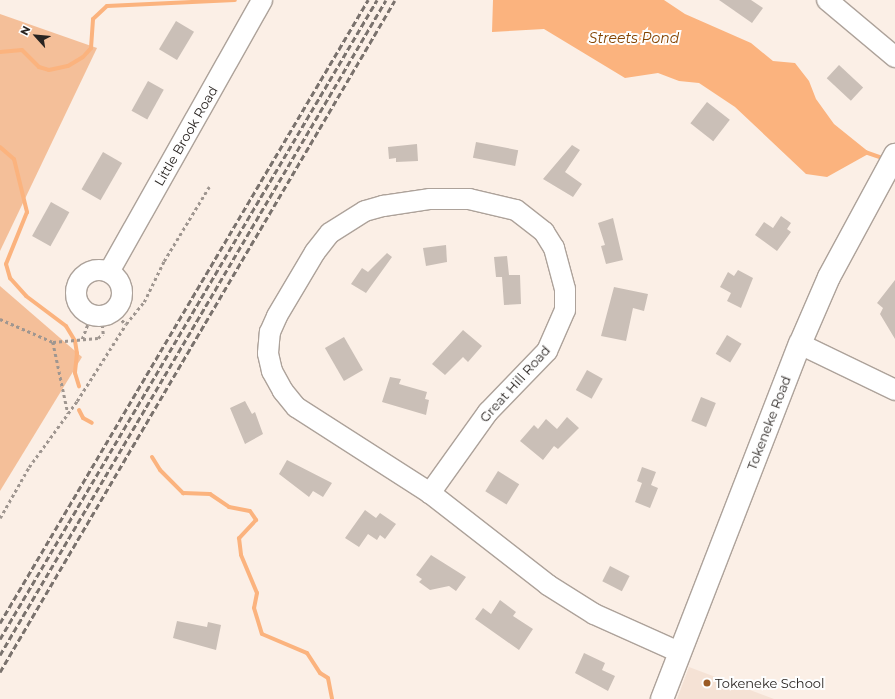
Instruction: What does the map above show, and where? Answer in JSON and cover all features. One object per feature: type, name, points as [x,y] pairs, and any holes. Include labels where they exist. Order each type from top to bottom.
[{"type":"main road","name":"Tokeneke Road","points":[[662,699],[800,344],[829,277],[892,160]]},
{"type":"street","name":"Little Brook Road","points":[[109,272],[262,0]]},
{"type":"street","points":[[827,0],[895,57]]},
{"type":"street","name":"Great Hill Road","points":[[430,492],[488,412],[547,352],[565,310],[562,269],[554,248],[531,220],[516,210],[499,203],[469,199],[430,200],[384,206],[348,220],[330,232],[314,252],[270,332],[268,353],[272,371],[296,407],[430,492],[548,585],[594,614],[679,652]]},
{"type":"street","points":[[91,271],[109,272],[117,278],[122,289],[120,304],[108,317],[78,303],[77,285],[91,271]]},
{"type":"street","points":[[800,344],[895,390]]},
{"type":"path","points":[[80,340],[108,317],[144,302],[164,261],[209,187]]},
{"type":"path","points":[[0,320],[20,325],[53,342],[98,338],[103,334],[108,317]]},
{"type":"path","points":[[0,518],[29,467],[68,413],[108,317]]},
{"type":"path","points":[[53,342],[68,402],[68,413]]},
{"type":"shaded area","points":[[0,14],[97,48],[0,251]]},
{"type":"shaded area","points":[[0,286],[82,357],[0,491]]},
{"type":"shaded area","name":"Tokeneke School","points":[[689,667],[774,699],[677,699]]},
{"type":"water","name":"Streets Pond","points":[[493,0],[664,0],[685,14],[751,43],[773,61],[795,63],[809,81],[816,99],[834,124],[870,153],[827,177],[806,174],[735,107],[699,83],[679,81],[658,73],[625,78],[544,29],[492,32]]},
{"type":"building","points":[[719,0],[751,0],[763,8],[752,23]]},
{"type":"building","points":[[176,21],[194,32],[177,60],[159,49]]},
{"type":"building","points":[[839,65],[863,88],[851,101],[827,78]]},
{"type":"building","points":[[148,81],[164,90],[147,119],[132,111]]},
{"type":"building","points":[[707,102],[730,120],[713,141],[690,123]]},
{"type":"building","points":[[476,142],[518,150],[515,166],[473,158]]},
{"type":"building","points":[[417,144],[418,161],[396,162],[396,158],[389,159],[388,147]]},
{"type":"building","points":[[572,145],[580,150],[565,172],[582,184],[573,197],[543,179]]},
{"type":"building","points":[[103,152],[122,163],[101,200],[82,189]]},
{"type":"building","points":[[51,202],[69,212],[50,246],[32,236]]},
{"type":"building","points":[[781,216],[791,223],[787,229],[791,232],[777,251],[755,235],[764,222],[773,228]]},
{"type":"building","points":[[613,218],[623,260],[606,264],[601,246],[605,245],[598,223]]},
{"type":"building","points":[[446,245],[447,262],[426,266],[423,248]]},
{"type":"building","points":[[387,253],[392,257],[366,293],[351,284],[362,268],[368,272]]},
{"type":"building","points":[[507,256],[509,275],[520,275],[521,304],[504,305],[502,277],[496,277],[494,257]]},
{"type":"building","points":[[738,270],[753,278],[741,308],[727,301],[731,293],[720,287],[728,272],[734,276]]},
{"type":"building","points":[[895,280],[895,339],[880,314],[883,308],[877,303]]},
{"type":"building","points":[[614,287],[648,294],[644,311],[633,308],[626,341],[601,336]]},
{"type":"building","points":[[463,330],[482,346],[468,362],[463,357],[445,375],[432,364]]},
{"type":"building","points":[[727,335],[742,344],[730,363],[716,354]]},
{"type":"building","points":[[344,337],[363,370],[344,381],[325,348]]},
{"type":"building","points":[[587,370],[603,379],[592,399],[576,390]]},
{"type":"building","points":[[390,377],[401,379],[399,384],[427,392],[425,399],[429,400],[426,415],[382,402]]},
{"type":"building","points":[[701,397],[716,403],[706,427],[691,421]]},
{"type":"building","points":[[245,401],[252,414],[255,412],[263,434],[245,444],[230,408]]},
{"type":"building","points":[[567,417],[579,428],[558,449],[554,446],[543,460],[520,441],[534,425],[538,429],[546,419],[557,429]]},
{"type":"building","points":[[287,460],[332,483],[323,497],[313,491],[309,497],[279,474]]},
{"type":"building","points":[[642,467],[656,472],[651,485],[658,488],[650,508],[635,502],[642,483],[637,481]]},
{"type":"building","points":[[498,471],[519,484],[506,505],[485,491]]},
{"type":"building","points":[[365,510],[376,518],[380,513],[396,524],[385,539],[380,535],[377,540],[368,534],[359,547],[345,538]]},
{"type":"building","points":[[431,555],[466,577],[456,591],[449,586],[430,590],[419,582],[422,579],[416,575]]},
{"type":"building","points":[[610,566],[630,576],[622,591],[602,581]]},
{"type":"building","points":[[500,600],[516,612],[513,616],[533,629],[519,650],[475,619],[483,608],[491,614]]},
{"type":"building","points":[[177,621],[207,627],[208,622],[221,625],[216,650],[173,638]]},
{"type":"building","points":[[584,653],[605,663],[602,670],[615,676],[608,691],[575,673]]},
{"type":"waterway","points":[[0,52],[22,50],[39,67],[49,70],[68,66],[83,57],[91,48],[93,19],[107,6],[235,0]]},
{"type":"waterway","points":[[0,147],[14,159],[27,212],[6,264],[10,278],[26,296],[66,326],[75,341],[77,353],[75,373],[79,386]]},
{"type":"waterway","points":[[865,152],[885,159]]},
{"type":"waterway","points":[[79,410],[83,418],[92,423]]},
{"type":"waterway","points":[[152,457],[160,470],[183,493],[210,494],[229,507],[250,511],[256,520],[239,538],[241,555],[257,593],[254,608],[262,634],[307,653],[320,673],[328,678],[332,699]]},
{"type":"railway","points":[[0,623],[368,0]]},
{"type":"railway","points":[[0,639],[377,0]]},
{"type":"railway","points":[[0,655],[386,0]]},
{"type":"railway","points":[[0,672],[395,0]]},
{"type":"place","name":"Tokeneke School","points":[[707,683]]}]
